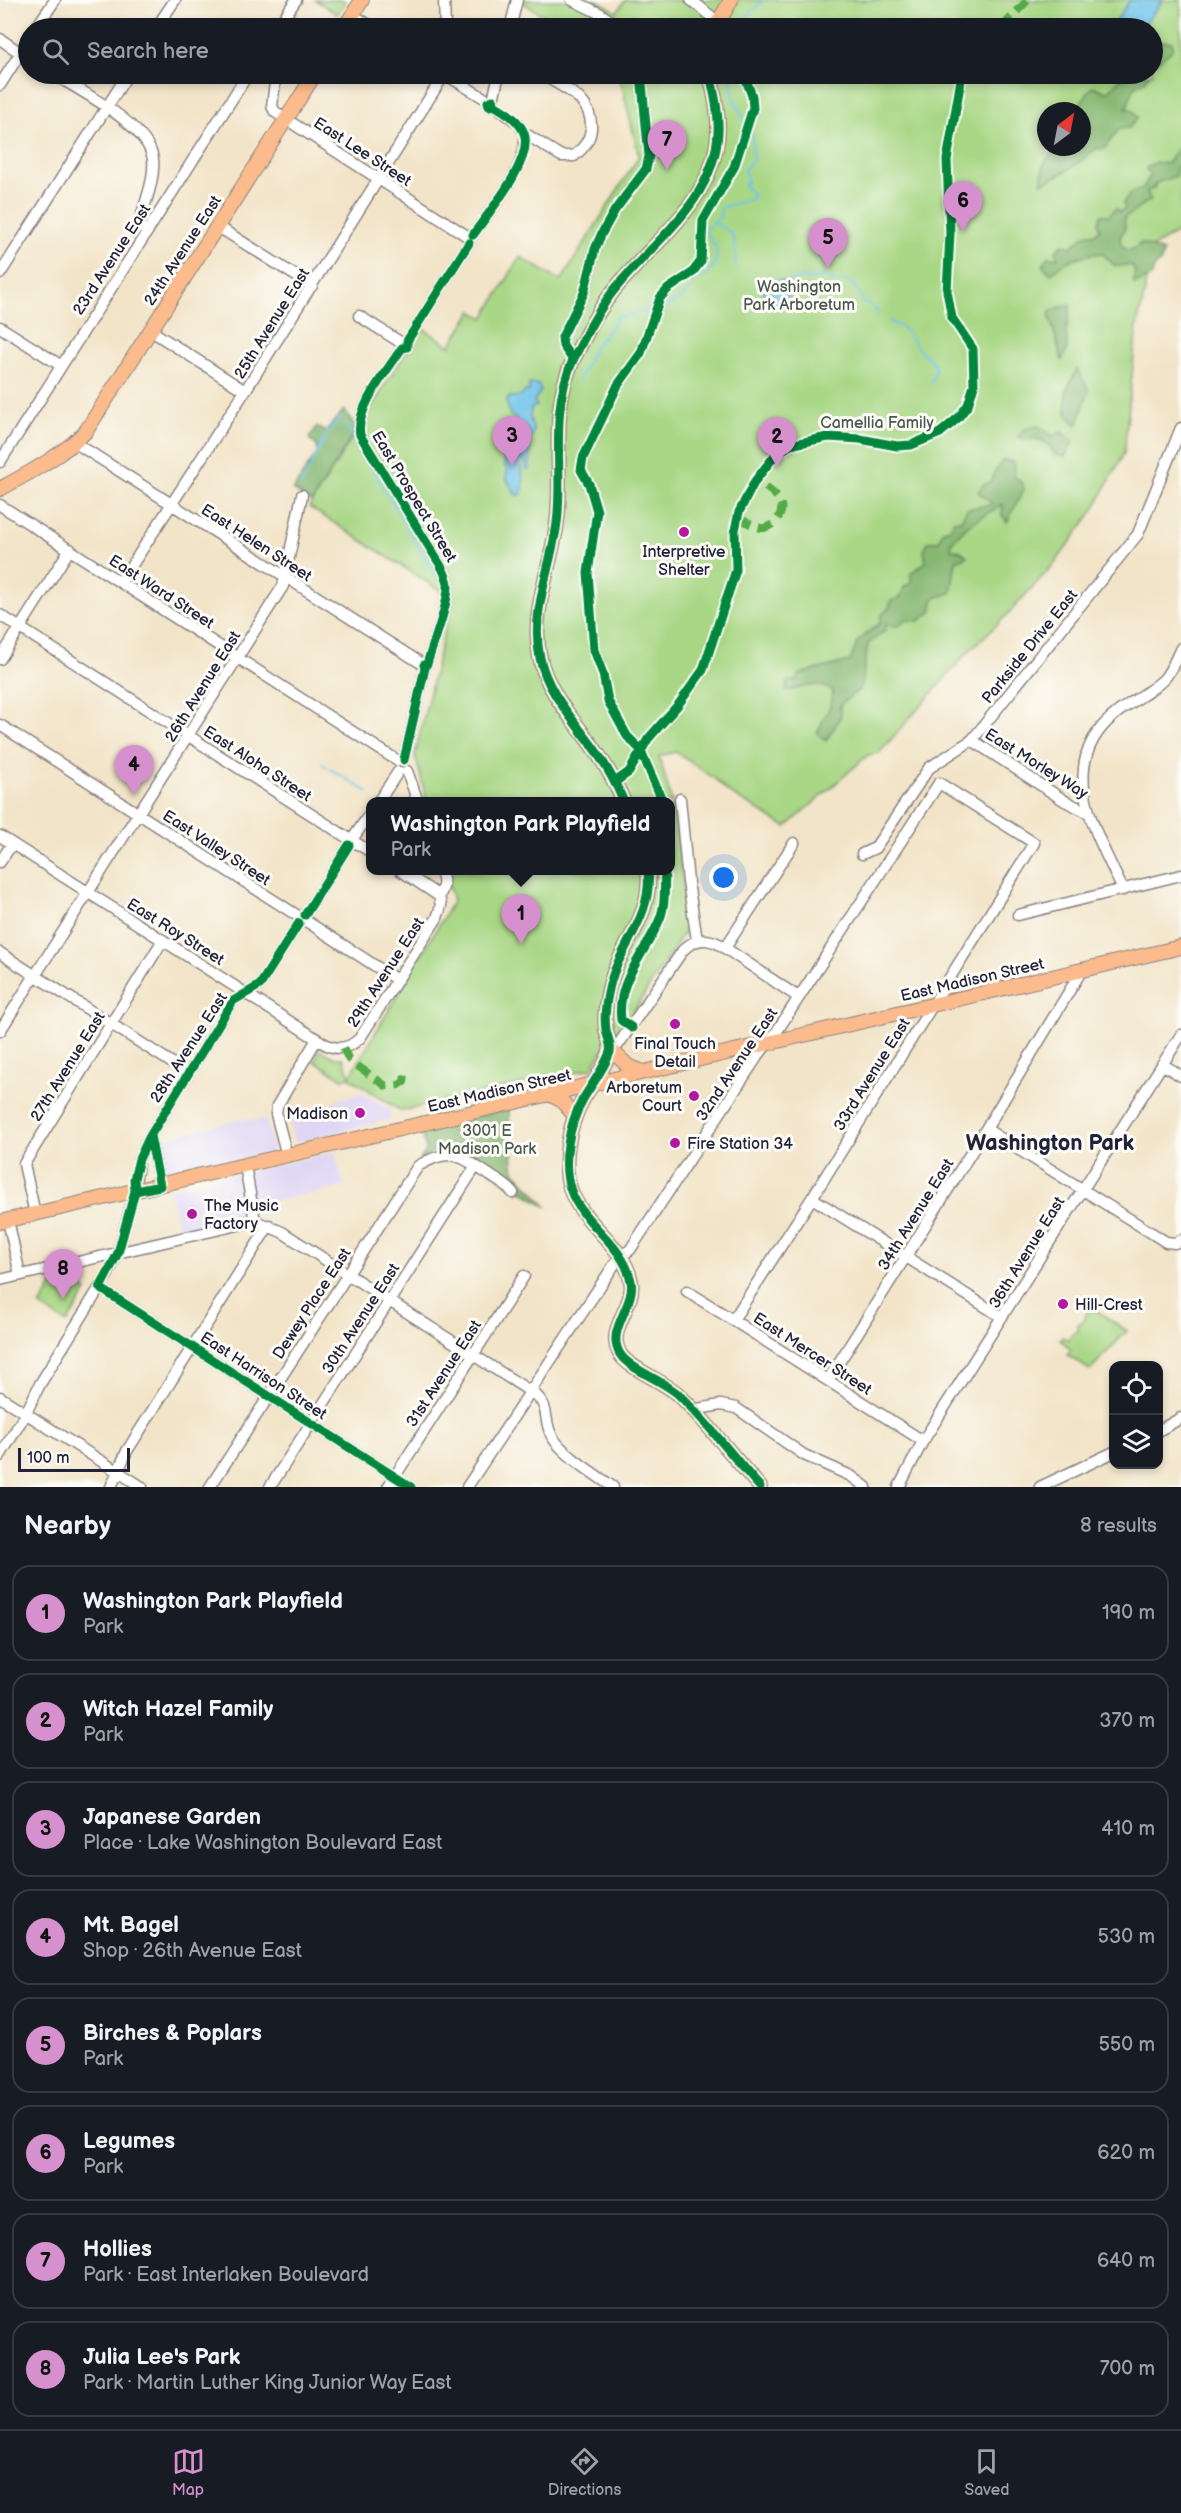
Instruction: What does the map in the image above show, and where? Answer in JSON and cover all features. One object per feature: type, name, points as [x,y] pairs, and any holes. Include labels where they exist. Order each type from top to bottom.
[{"type":"main road","points":[[351,18],[362,0]]},
{"type":"main road","points":[[721,18],[731,0]]},
{"type":"main road","name":"24th Avenue East","points":[[39,465],[74,442],[93,420],[309,84]]},
{"type":"main road","points":[[622,797],[607,768],[550,688],[538,647],[539,610],[559,508],[558,422],[560,404],[573,360],[611,294],[687,210],[706,179],[714,157],[718,133],[712,84]]},
{"type":"main road","points":[[0,480],[28,466],[39,465]]},
{"type":"main road","points":[[0,489],[32,472],[39,465]]},
{"type":"main road","points":[[648,875],[648,893],[642,918],[616,968],[609,989],[606,1018],[610,1050],[575,1116],[568,1152],[568,1180],[572,1193],[585,1215],[613,1244],[630,1278],[632,1288],[617,1332],[617,1347],[620,1353],[632,1365],[677,1394],[760,1487]]},
{"type":"main road","name":"East Madison Street","points":[[4,1221],[1181,947]]},
{"type":"main road","points":[[610,1050],[628,1066],[643,1072]]},
{"type":"main road","points":[[551,1095],[561,1100],[575,1116]]},
{"type":"street","points":[[43,18],[55,0]]},
{"type":"street","points":[[163,18],[175,0]]},
{"type":"street","points":[[284,18],[296,0]]},
{"type":"street","points":[[444,0],[445,18]]},
{"type":"street","points":[[512,18],[517,0]]},
{"type":"street","points":[[572,0],[606,18]]},
{"type":"street","points":[[691,0],[710,18]]},
{"type":"street","points":[[353,15],[358,18]]},
{"type":"street","points":[[0,39],[18,51]]},
{"type":"street","points":[[0,85],[18,63]]},
{"type":"street","points":[[69,84],[106,107],[144,138],[153,157],[152,175],[141,218],[141,225],[146,232]]},
{"type":"street","points":[[0,274],[121,84]]},
{"type":"street","name":"23rd Avenue East","points":[[0,462],[242,84]]},
{"type":"street","name":"East Lee Street","points":[[275,84],[272,106],[275,112],[470,238]]},
{"type":"street","name":"25th Avenue East","points":[[121,582],[246,391],[439,84]]},
{"type":"street","points":[[460,84],[492,102],[513,118],[524,133],[561,156],[574,156],[585,146],[591,134],[590,110],[577,97],[557,84]]},
{"type":"street","points":[[492,102],[496,84]]},
{"type":"street","points":[[573,360],[562,346],[562,337],[584,292],[595,249],[615,210],[646,169],[649,156],[642,84]]},
{"type":"street","points":[[359,316],[403,343],[519,166],[525,148],[524,133]]},
{"type":"street","points":[[217,226],[312,286]]},
{"type":"street","points":[[0,327],[60,365]]},
{"type":"street","points":[[150,330],[246,391]]},
{"type":"street","name":"East Prospect Street","points":[[403,343],[362,410],[358,425],[360,435],[441,566],[448,583],[446,600],[425,666]]},
{"type":"street","name":"Parkside Drive East","points":[[862,854],[875,848],[929,768],[972,740],[1138,534],[1181,428]]},
{"type":"street","name":"East Helen Street","points":[[74,442],[425,666]]},
{"type":"street","name":"26th Avenue East","points":[[0,1031],[283,586],[302,495]]},
{"type":"street","name":"East Ward Street","points":[[0,505],[402,766]]},
{"type":"street","points":[[0,659],[70,549]]},
{"type":"street","name":"East Aloha Street","points":[[0,615],[366,849]]},
{"type":"street","points":[[1179,652],[1181,671]]},
{"type":"street","points":[[1123,890],[1087,812],[1083,787],[1084,768],[1095,738],[1117,712],[1164,679],[1179,652]]},
{"type":"street","points":[[381,797],[402,766],[425,666]]},
{"type":"street","name":"East Valley Street","points":[[0,725],[397,980]]},
{"type":"street","name":"East Morley Way","points":[[972,740],[1056,795],[1087,812]]},
{"type":"street","points":[[402,766],[416,797]]},
{"type":"street","name":"32nd Avenue East","points":[[467,1487],[620,1256],[630,1250],[939,783],[1034,843]]},
{"type":"street","points":[[680,799],[688,882],[697,940]]},
{"type":"street","name":"28th Avenue East","points":[[0,1456],[26,1413],[40,1384],[100,1288],[117,1253],[135,1191],[134,1179],[139,1159],[150,1136],[233,1001],[244,992],[260,985],[366,820]]},
{"type":"street","name":"East Roy Street","points":[[0,836],[317,1039],[337,1049]]},
{"type":"street","points":[[725,948],[794,843]]},
{"type":"street","name":"33rd Avenue East","points":[[733,1320],[813,1198],[1034,843]]},
{"type":"street","points":[[0,862],[12,844]]},
{"type":"street","points":[[408,875],[439,896],[443,889],[442,875]]},
{"type":"street","points":[[1018,915],[1181,875]]},
{"type":"street","name":"29th Avenue East","points":[[337,1049],[346,1048],[360,1038],[437,918],[441,906],[439,896]]},
{"type":"street","name":"27th Avenue East","points":[[35,1214],[24,1164],[163,940]]},
{"type":"street","points":[[610,1050],[618,1045],[683,950],[697,940],[712,940],[798,997]]},
{"type":"street","points":[[0,953],[188,1073]]},
{"type":"street","name":"34th Avenue East","points":[[828,1380],[986,1129],[1082,970]]},
{"type":"street","name":"36th Avenue East","points":[[899,1487],[923,1441],[1181,1035]]},
{"type":"street","points":[[287,1156],[276,1114],[277,1106],[317,1039]]},
{"type":"street","points":[[1162,1065],[1181,1076]]},
{"type":"street","points":[[986,1129],[1166,1242],[1178,1242]]},
{"type":"street","points":[[150,1136],[160,1185]]},
{"type":"street","name":"Dewey Place East","points":[[210,1487],[418,1166],[430,1159],[453,1155],[462,1157],[476,1166]]},
{"type":"street","points":[[245,1166],[255,1221]]},
{"type":"street","points":[[476,1166],[513,1193]]},
{"type":"street","name":"30th Avenue East","points":[[270,1487],[476,1166]]},
{"type":"street","points":[[813,1198],[1002,1317]]},
{"type":"street","points":[[4,1221],[20,1275]]},
{"type":"street","points":[[0,1280],[255,1221],[269,1226],[348,1274],[530,1391],[544,1404],[549,1429],[559,1446],[613,1487]]},
{"type":"street","points":[[111,1487],[127,1451],[269,1226]]},
{"type":"street","name":"31st Avenue East","points":[[388,1487],[524,1276]]},
{"type":"street","name":"East Harrison Street","points":[[100,1288],[411,1487]]},
{"type":"street","name":"East Mercer Street","points":[[687,1291],[923,1441]]},
{"type":"street","points":[[0,1396],[142,1487]]},
{"type":"street","points":[[691,1410],[721,1405],[736,1408],[804,1455],[851,1476],[866,1487]]},
{"type":"street","points":[[1163,1428],[1181,1418]]},
{"type":"street","points":[[1040,1487],[1109,1454]]},
{"type":"shaded area","points":[[362,1093],[390,1110],[391,1119],[294,1141],[290,1118],[334,1108],[333,1101]]},
{"type":"shaded area","points":[[266,1119],[273,1149],[271,1152],[162,1175],[154,1141],[238,1120]]},
{"type":"shaded area","points":[[335,1152],[344,1187],[243,1207],[244,1216],[179,1230],[169,1189]]},
{"type":"green space","points":[[315,0],[343,0],[346,2],[337,14]]},
{"type":"green space","name":"Washington Park Arboretum","points":[[519,0],[597,0],[617,12],[625,0],[1181,0],[1181,230],[1154,246],[1147,256],[1145,292],[1137,325],[1124,453],[1093,511],[1055,563],[1006,616],[969,651],[879,753],[868,755],[786,827],[728,792],[716,780],[676,752],[659,756],[671,797],[426,797],[415,755],[452,598],[309,507],[421,327],[450,346],[472,311],[484,318],[520,257],[561,281],[639,156],[621,84],[1163,84],[1163,18],[547,18]]},
{"type":"green space","points":[[1163,41],[1172,42],[1172,50],[1163,57]]},
{"type":"green space","points":[[1116,84],[1139,84],[1135,86],[1126,109],[1131,109],[1138,118],[1129,128],[1119,129],[1104,149],[1097,148],[1091,153],[1091,102],[1081,102],[1093,86],[1107,92]]},
{"type":"green space","points":[[1181,142],[1181,166],[1176,167],[1176,176],[1156,183],[1154,189],[1147,191],[1151,201],[1124,217],[1125,229],[1120,237],[1121,245],[1128,250],[1136,248],[1141,243],[1163,252],[1161,261],[1154,268],[1151,277],[1134,284],[1135,272],[1132,265],[1115,266],[1102,253],[1074,259],[1051,274],[1043,266],[1047,257],[1058,258],[1056,251],[1062,244],[1071,247],[1085,236],[1095,234],[1100,229],[1098,224],[1101,215],[1109,215],[1116,208],[1120,212],[1125,209],[1123,203],[1134,192],[1143,188],[1150,176],[1146,168],[1156,162],[1167,164]]},
{"type":"green space","points":[[1050,156],[1087,156],[1056,177],[1041,183],[1044,164]]},
{"type":"green space","points":[[1070,305],[1066,331],[1067,346],[1062,360],[1049,314],[1053,309]]},
{"type":"green space","points":[[1077,369],[1089,390],[1077,425],[1066,414],[1066,391]]},
{"type":"green space","points":[[344,410],[357,428],[312,502],[293,490],[317,453],[317,446],[309,439],[317,426],[325,432]]},
{"type":"green space","points":[[1039,426],[1053,436],[1062,432],[1073,442],[1065,457],[1055,455],[1043,441],[1025,440],[1018,437],[1024,429]]},
{"type":"green space","points":[[1003,460],[1012,462],[1015,466],[1013,475],[1023,484],[1024,489],[1007,522],[1002,515],[1003,504],[968,525],[951,543],[951,549],[961,551],[967,556],[956,561],[951,593],[934,598],[931,612],[919,621],[904,620],[899,626],[886,625],[886,630],[868,644],[861,688],[840,705],[841,716],[826,741],[817,733],[831,704],[833,691],[815,685],[786,691],[788,681],[797,681],[800,674],[850,661],[858,641],[880,623],[881,616],[889,608],[891,601],[900,598],[904,587],[911,583],[911,573],[926,562],[924,550],[928,542],[939,541],[943,530],[951,528],[953,521],[961,520],[967,509],[993,504],[978,492],[983,485],[992,481],[994,473]]},
{"type":"green space","name":"Washington Park Arboretum","points":[[675,825],[688,926],[614,1042],[601,1052],[592,1068],[401,1111],[349,1077],[343,1079],[314,1061],[320,1050],[335,1058],[343,1058],[350,1076],[453,901],[446,875],[675,875]]},
{"type":"green space","name":"3001 E Madison Park","points":[[509,1109],[514,1171],[547,1207],[461,1152],[439,1151],[420,1160],[426,1150],[422,1134],[434,1132],[433,1127]]},
{"type":"green space","points":[[62,1275],[87,1291],[67,1323],[40,1306],[54,1283],[51,1277]]},
{"type":"green space","points":[[1089,1306],[1127,1331],[1090,1370],[1067,1355],[1071,1350],[1060,1339],[1063,1337],[1069,1340],[1072,1334],[1078,1331],[1078,1324],[1084,1321]]},
{"type":"water","points":[[1130,0],[1163,0],[1150,18],[1118,18]]},
{"type":"water","points":[[776,280],[790,282],[785,289],[790,299],[788,305],[768,303],[763,299],[763,291],[773,285]]},
{"type":"water","points":[[529,384],[538,384],[541,391],[534,401],[537,406],[531,408],[530,418],[534,431],[530,440],[530,470],[526,469],[522,458],[523,489],[521,495],[516,495],[506,478],[507,470],[504,464],[506,447],[511,438],[527,438],[527,430],[516,426],[515,417],[511,417],[506,401],[510,397],[521,396],[525,391],[529,391]]},
{"type":"waterway","points":[[744,18],[763,0]]},
{"type":"waterway","points":[[692,284],[697,278],[707,275],[715,266],[717,249],[706,232],[707,228],[721,216],[720,208],[751,199],[754,196],[744,185],[748,181],[744,170],[753,159],[752,135],[734,99],[732,84]]},
{"type":"waterway","points":[[715,223],[730,232],[734,238],[736,267]]},
{"type":"waterway","points":[[790,282],[801,277],[811,280],[823,275],[828,280],[835,281]]},
{"type":"waterway","points":[[840,281],[851,282],[860,294],[863,303],[870,304],[878,313]]},
{"type":"waterway","points":[[578,381],[595,346],[614,324],[616,318],[666,306],[683,297],[689,289]]},
{"type":"waterway","points":[[889,321],[904,329],[920,351],[933,362],[936,370],[930,384]]},
{"type":"waterway","points":[[314,459],[327,433],[340,417]]},
{"type":"waterway","points":[[345,423],[436,576]]},
{"type":"waterway","points":[[307,473],[314,460]]},
{"type":"waterway","points":[[301,485],[306,475]]},
{"type":"waterway","points":[[322,764],[368,792]]},
{"type":"marked path","points":[[1011,18],[1028,0]]},
{"type":"marked path","points":[[738,517],[754,526],[764,528],[774,523],[780,514],[780,502],[777,497],[755,481]]},
{"type":"marked path","points":[[343,1048],[349,1060],[386,1086],[399,1085],[404,1082],[405,1074]]},
{"type":"cycle path","points":[[573,360],[563,346],[562,337],[584,293],[595,249],[615,210],[646,169],[649,156],[642,84]]},
{"type":"cycle path","points":[[622,797],[603,761],[553,691],[540,658],[539,607],[554,540],[559,502],[558,439],[561,398],[574,358],[606,301],[682,216],[707,177],[714,156],[718,132],[712,84]]},
{"type":"cycle path","points":[[661,797],[640,749],[627,736],[608,701],[603,674],[594,650],[588,573],[597,511],[589,484],[581,470],[583,458],[618,385],[641,353],[660,298],[668,289],[692,273],[701,261],[703,221],[734,167],[753,108],[748,84]]},
{"type":"cycle path","points":[[615,782],[629,772],[648,739],[678,705],[703,670],[736,570],[735,530],[739,512],[755,481],[776,454],[790,445],[828,437],[860,439],[897,446],[911,445],[940,433],[958,418],[968,405],[974,385],[973,349],[952,318],[947,291],[950,234],[947,160],[960,84]]},
{"type":"cycle path","points":[[473,235],[508,186],[522,157],[525,144],[522,128],[494,105],[489,106],[488,102],[493,100]]},
{"type":"cycle path","points":[[402,348],[407,347],[407,341],[469,243]]},
{"type":"cycle path","points":[[402,348],[367,402],[362,413],[360,435],[441,566],[448,584],[440,624],[427,664],[424,665],[404,760]]},
{"type":"cycle path","points":[[305,915],[349,845]]},
{"type":"cycle path","points":[[648,875],[648,887],[640,918],[613,974],[608,994],[605,1020],[610,1052],[583,1099],[570,1132],[567,1157],[568,1180],[577,1203],[620,1256],[631,1281],[629,1299],[616,1336],[616,1345],[620,1354],[631,1365],[679,1395],[760,1487]]},
{"type":"cycle path","points":[[632,1028],[621,1020],[623,993],[627,980],[661,915],[664,903],[665,875]]},
{"type":"cycle path","points":[[299,923],[260,985],[233,1001],[150,1136],[139,1159],[134,1179],[135,1191],[118,1253],[100,1288],[411,1487]]},
{"type":"cycle path","points":[[135,1191],[160,1186],[150,1136]]},
{"type":"place","name":"Hollies","points":[[667,170]]},
{"type":"place","name":"Legumes","points":[[963,231]]},
{"type":"place","name":"Birches & Poplars","points":[[828,268]]},
{"type":"place","name":"Japanese Garden","points":[[512,466]]},
{"type":"place","name":"Witch Hazel Family","points":[[777,467]]},
{"type":"place","name":"Interpretive Shelter","points":[[684,532]]},
{"type":"place","name":"Mt. Bagel","points":[[134,795]]},
{"type":"place","name":"Washington Park Playfield","points":[[521,944]]},
{"type":"place","name":"Final Touch Detail","points":[[675,1024]]},
{"type":"place","name":"Arboretum Court","points":[[694,1096]]},
{"type":"place","name":"Madison","points":[[360,1113]]},
{"type":"place","name":"Fire Station 34","points":[[675,1143]]},
{"type":"place","name":"The Music Factory","points":[[192,1214]]},
{"type":"place","name":"Julia Lee's Park","points":[[63,1299]]},
{"type":"place","name":"Hill-Crest","points":[[1063,1304]]},
{"type":"district","name":"Washington Park","points":[[1050,1142]]},
{"type":"park label","name":"Camellia Family","points":[[877,422]]}]
